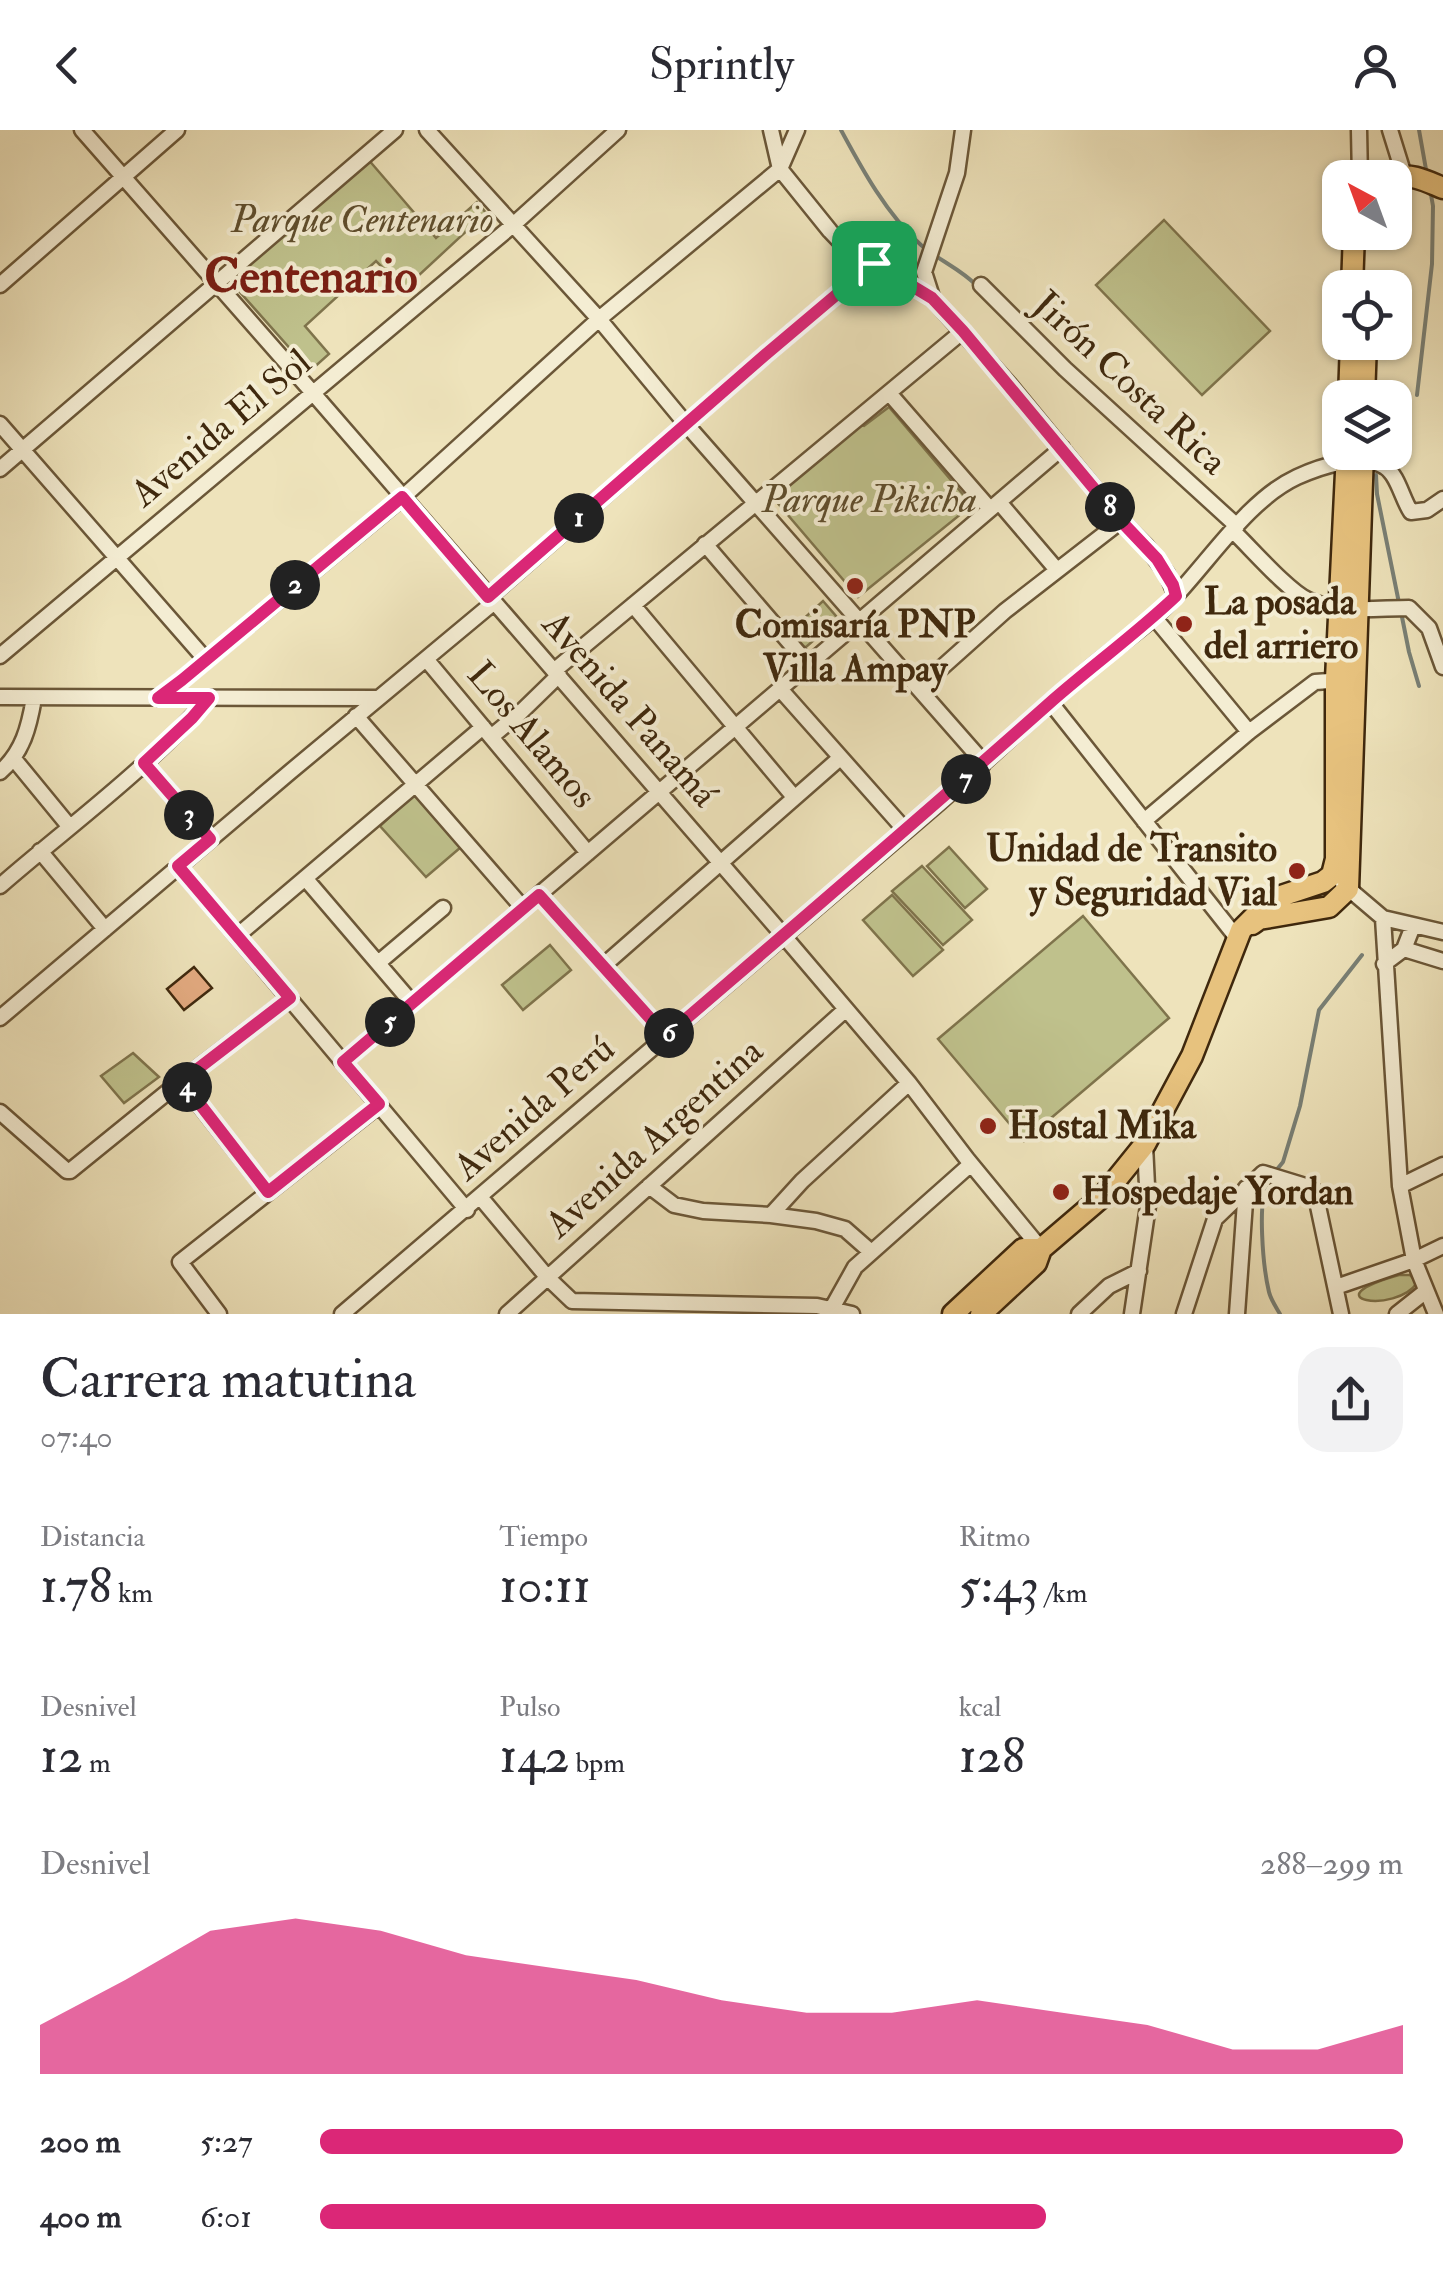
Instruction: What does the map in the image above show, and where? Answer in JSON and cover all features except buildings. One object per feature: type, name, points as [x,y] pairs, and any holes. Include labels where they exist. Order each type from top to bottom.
[{"type":"highway","points":[[1412,178],[1443,188]]},
{"type":"highway","points":[[981,1314],[1036,1263],[1042,1249],[1103,1196],[1144,1144],[1192,1056],[1239,934],[1263,908],[1281,896],[1323,882],[1340,882],[1336,859],[1354,470]]},
{"type":"highway","points":[[954,1314],[1024,1249],[1042,1249]]},
{"type":"street","name":"Avenida Panamá","points":[[82,130],[783,935],[1042,1249]]},
{"type":"street","points":[[0,285],[177,130]]},
{"type":"street","points":[[0,469],[395,130]]},
{"type":"street","points":[[427,130],[599,319],[686,424],[984,763]]},
{"type":"street","name":"Avenida El Sol","points":[[0,656],[512,225],[618,130]]},
{"type":"street","points":[[771,130],[780,169],[830,231],[855,257],[874,263],[932,298],[1157,559],[1176,596]]},
{"type":"street","points":[[158,698],[402,497],[599,319],[780,169],[797,130]]},
{"type":"street","points":[[932,298],[924,272],[957,173],[964,130]]},
{"type":"street","points":[[1358,130],[1359,160]]},
{"type":"street","points":[[1390,130],[1400,160]]},
{"type":"street","points":[[0,1017],[426,660],[686,424],[874,263]]},
{"type":"street","name":"Jirón Costa Rica","points":[[980,285],[1303,598],[1349,608]]},
{"type":"street","points":[[237,936],[415,785],[487,732],[522,712],[557,672],[634,604],[963,331]]},
{"type":"street","points":[[889,393],[1058,570]]},
{"type":"street","points":[[0,424],[206,660]]},
{"type":"street","points":[[343,1062],[1062,448]]},
{"type":"street","name":"Avenida Perú","points":[[342,1314],[1154,617],[1235,528],[1281,485],[1322,467]]},
{"type":"street","points":[[1388,470],[1411,512],[1427,510],[1443,499]]},
{"type":"street","points":[[919,688],[1005,611],[1121,521]]},
{"type":"street","points":[[705,544],[808,664]]},
{"type":"street","points":[[634,604],[794,797]]},
{"type":"street","points":[[1349,608],[1410,608],[1429,628],[1443,668]]},
{"type":"street","points":[[1154,617],[1249,732]]},
{"type":"street","name":"Los Alamos","points":[[426,660],[588,853]]},
{"type":"street","points":[[1144,820],[1315,682],[1345,680]]},
{"type":"street","points":[[780,689],[906,831]]},
{"type":"street","points":[[0,697],[379,698]]},
{"type":"street","points":[[0,772],[23,743],[34,698]]},
{"type":"street","points":[[1,883],[144,763],[209,698]]},
{"type":"street","points":[[1050,703],[1239,934]]},
{"type":"street","points":[[356,716],[524,908]]},
{"type":"street","points":[[603,966],[840,758]]},
{"type":"street","points":[[14,759],[69,826]]},
{"type":"street","points":[[144,763],[210,839]]},
{"type":"street","points":[[40,851],[105,929]]},
{"type":"street","points":[[178,866],[467,1210]]},
{"type":"street","points":[[305,878],[412,1003]]},
{"type":"street","points":[[1340,882],[1383,918],[1443,932]]},
{"type":"street","points":[[539,895],[666,1036]]},
{"type":"street","points":[[378,963],[443,908]]},
{"type":"street","points":[[1383,918],[1400,1186],[1414,1260],[1436,1314]]},
{"type":"street","points":[[1384,964],[1404,950],[1413,926]]},
{"type":"street","points":[[1404,950],[1443,962]]},
{"type":"street","points":[[0,1112],[70,1172],[290,998]]},
{"type":"street","name":"Avenida Argentina","points":[[507,1314],[844,1010]]},
{"type":"street","points":[[182,1081],[268,1192]]},
{"type":"street","points":[[771,1214],[802,1180],[909,1084]]},
{"type":"street","points":[[219,1314],[180,1262],[379,1104]]},
{"type":"street","points":[[1132,1314],[1148,1206],[1144,1144]]},
{"type":"street","points":[[831,1310],[854,1266],[971,1164]]},
{"type":"street","points":[[1400,1186],[1443,1165]]},
{"type":"street","points":[[1184,1314],[1215,1219],[1263,1172],[1315,1192],[1341,1314]]},
{"type":"street","points":[[650,1186],[674,1205],[704,1211],[771,1214],[845,1229],[870,1251]]},
{"type":"street","points":[[1237,1314],[1246,1188]]},
{"type":"street","points":[[480,1198],[548,1278],[568,1308],[707,1310],[817,1306],[852,1314]]},
{"type":"street","points":[[1336,1287],[1443,1246]]},
{"type":"street","points":[[1079,1314],[1108,1286],[1138,1271]]},
{"type":"street","points":[[1396,1314],[1426,1291]]},
{"type":"green space","name":"Parque Centenario","points":[[367,158],[436,238],[477,202],[486,213],[404,289],[376,261],[305,326],[329,354],[310,371],[230,281]]},
{"type":"green space","points":[[1164,220],[1270,331],[1202,395],[1096,285]]},
{"type":"green space","name":"Parque Pikicha","points":[[889,407],[972,505],[858,597],[769,493],[857,424],[864,426]]},
{"type":"green space","points":[[823,601],[836,621],[801,647],[788,633]]},
{"type":"green space","points":[[417,791],[461,847],[426,877],[380,826]]},
{"type":"green space","points":[[949,847],[987,889],[965,908],[927,866]]},
{"type":"green space","points":[[922,866],[972,920],[943,945],[892,891]]},
{"type":"green space","points":[[892,895],[943,950],[913,976],[863,920]]},
{"type":"green space","points":[[1083,916],[1169,1018],[1024,1141],[938,1039]]},
{"type":"green space","points":[[550,945],[571,970],[523,1010],[502,985]]},
{"type":"green space","points":[[133,1053],[159,1077],[124,1103],[101,1076]]},
{"type":"green space","points":[[1410,1275],[1417,1283],[1407,1293],[1393,1298],[1378,1301],[1360,1297],[1361,1291],[1373,1284]]},
{"type":"waterway","points":[[841,130],[897,220],[921,245],[977,286]]},
{"type":"waterway","points":[[1419,130],[1427,175]]},
{"type":"waterway","points":[[1417,395],[1432,264],[1430,189]]},
{"type":"waterway","points":[[1376,475],[1399,603]]},
{"type":"waterway","points":[[1401,612],[1419,686]]},
{"type":"waterway","points":[[1274,1173],[1283,1162],[1300,1106],[1319,1010],[1362,955]]},
{"type":"waterway","points":[[1268,1180],[1263,1203],[1263,1251],[1269,1292],[1280,1314]]},
{"type":"place","name":"Comisaría PNP Villa Ampay","points":[[855,586]]},
{"type":"place","name":"La posada del arriero","points":[[1184,624]]},
{"type":"place","name":"Unidad de Transito y Seguridad Vial","points":[[1297,871]]},
{"type":"place","name":"Hostal Mika","points":[[988,1126]]},
{"type":"place","name":"Hospedaje Yordan","points":[[1061,1192]]},
{"type":"district","name":"Centenario","points":[[311,277]]},
{"type":"route","points":[[874,263],[932,298],[963,331],[1157,559],[1176,596],[666,1036],[539,895],[343,1062],[379,1104],[268,1192],[182,1081],[290,998],[178,866],[210,839],[144,763],[209,698],[158,698],[402,497],[488,597],[874,263]]}]
